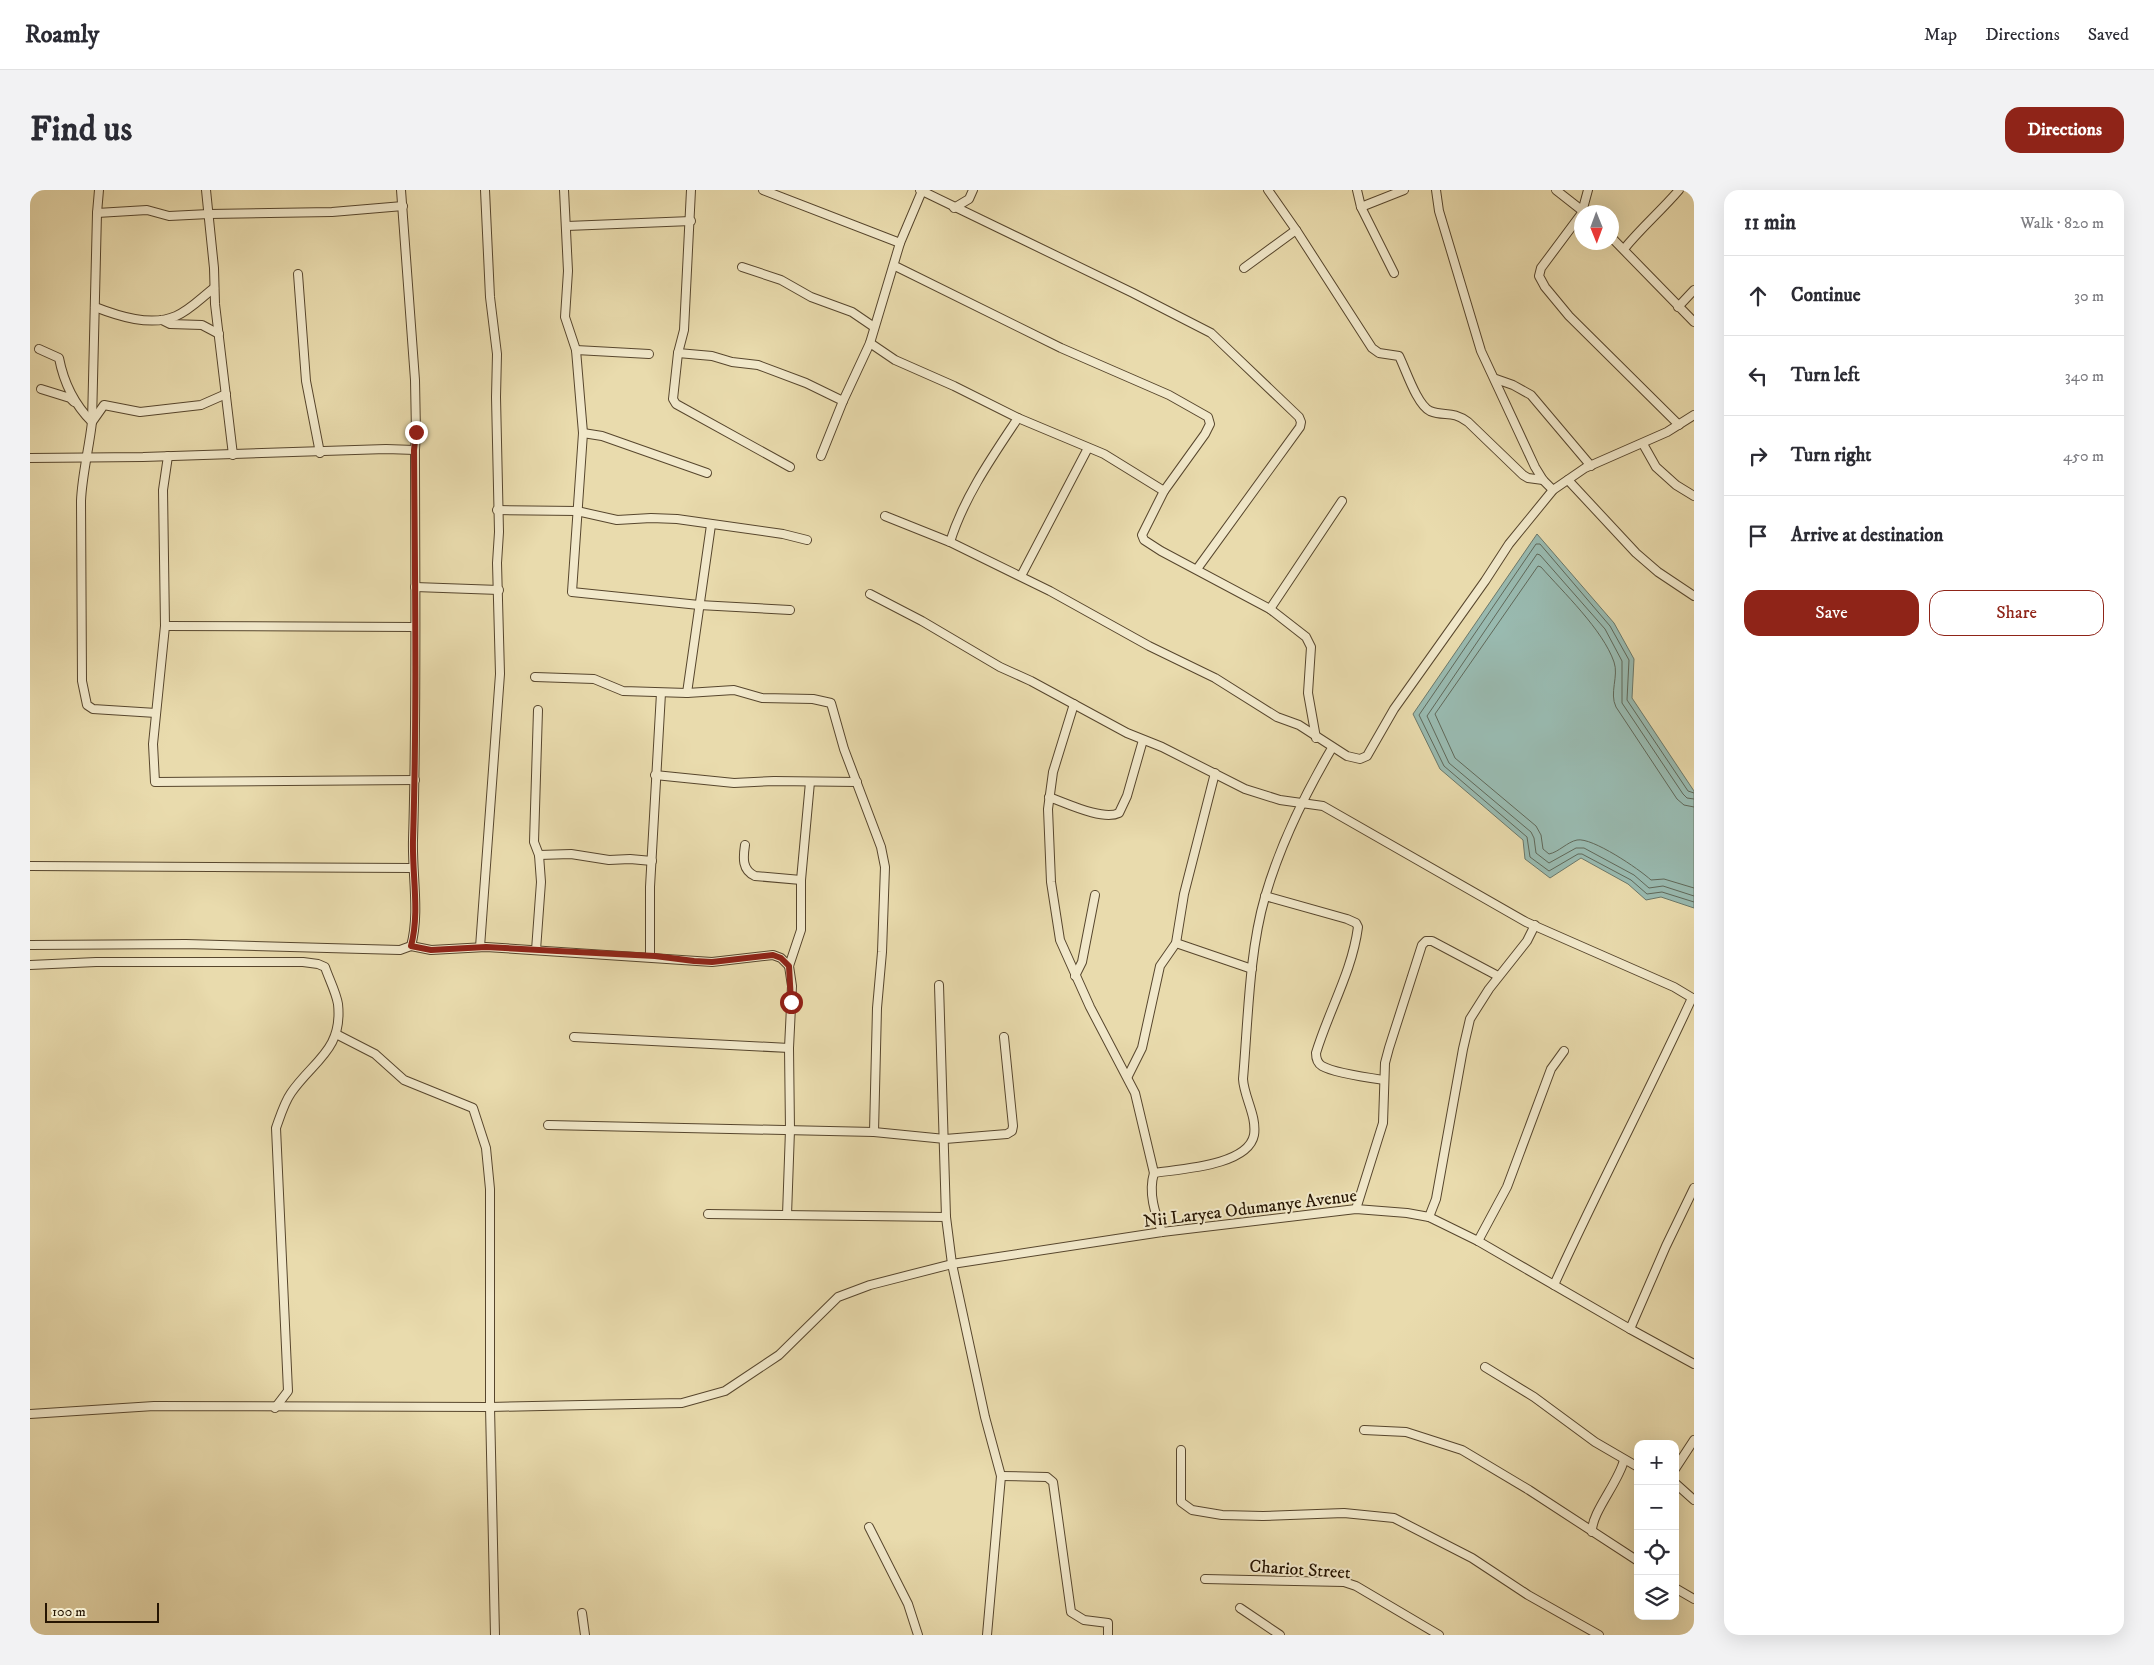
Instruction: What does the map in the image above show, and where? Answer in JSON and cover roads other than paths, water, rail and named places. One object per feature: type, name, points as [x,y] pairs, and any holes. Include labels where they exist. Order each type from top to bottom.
[{"type":"street","points":[[99,190],[92,422],[87,458],[82,476],[80,502],[81,641],[84,698],[87,705],[93,709],[156,713]]},
{"type":"street","points":[[206,190],[214,288],[233,455]]},
{"type":"street","points":[[401,190],[416,395],[414,450],[415,780],[412,868],[415,921],[411,946]]},
{"type":"street","points":[[480,948],[500,674],[496,563],[499,532],[497,510],[497,354],[490,297],[484,190]]},
{"type":"street","points":[[564,190],[568,271],[565,317],[576,350],[583,433],[572,592],[699,605],[790,610]]},
{"type":"street","points":[[691,190],[691,221],[684,330],[678,354],[672,392],[673,399],[676,404],[790,467]]},
{"type":"street","points":[[763,190],[900,243]]},
{"type":"street","points":[[954,208],[969,199],[972,190]]},
{"type":"street","points":[[1268,190],[1372,348],[1379,353],[1399,356],[1421,404],[1429,411],[1458,415],[1468,422],[1522,475],[1542,480]]},
{"type":"street","points":[[1356,190],[1361,207],[1394,273]]},
{"type":"street","points":[[1361,207],[1404,190]]},
{"type":"street","points":[[1436,190],[1439,211],[1481,351],[1542,480],[1553,490]]},
{"type":"street","points":[[1556,190],[1574,205]]},
{"type":"street","points":[[1584,205],[1588,190]]},
{"type":"street","points":[[1624,249],[1642,227],[1660,212],[1679,190]]},
{"type":"street","points":[[821,456],[843,401],[870,343],[895,266],[900,243],[921,191],[1133,292],[1211,333],[1299,417],[1300,427],[1197,569]]},
{"type":"street","points":[[97,213],[147,210],[169,216],[332,212],[403,206]]},
{"type":"street","points":[[567,226],[691,221]]},
{"type":"street","points":[[1574,223],[1541,268],[1539,276],[1545,287],[1569,316],[1679,425]]},
{"type":"street","points":[[1244,268],[1296,230]]},
{"type":"street","points":[[1619,244],[1694,322]]},
{"type":"street","points":[[895,266],[1062,348],[1169,395],[1208,417],[1210,424],[1205,434],[1164,491],[1142,535],[1144,540],[1270,609],[1306,638],[1311,647],[1308,686],[1316,738]]},
{"type":"street","points":[[742,268],[781,280],[811,297],[852,312],[874,327]]},
{"type":"street","points":[[298,274],[306,381],[320,453]]},
{"type":"street","points":[[95,307],[126,318],[159,319],[177,316],[214,288]]},
{"type":"street","points":[[1678,307],[1694,290]]},
{"type":"street","points":[[159,319],[170,324],[202,325],[219,334]]},
{"type":"street","points":[[870,343],[895,360],[954,386],[1018,418],[1077,441],[1122,463],[1164,491]]},
{"type":"street","points":[[39,349],[59,358],[62,376],[77,405]]},
{"type":"street","points":[[576,350],[649,354]]},
{"type":"street","points":[[678,354],[712,356],[732,362],[758,365],[806,383],[843,401]]},
{"type":"street","points":[[1496,380],[1531,395],[1591,466]]},
{"type":"street","points":[[41,389],[70,398],[92,422]]},
{"type":"street","points":[[92,422],[104,405],[140,412],[201,405],[226,394]]},
{"type":"street","points":[[885,516],[950,542],[1021,576],[1149,646],[1215,678],[1277,717],[1299,725],[1316,738],[1352,759],[1360,759],[1366,756],[1394,709],[1509,544],[1553,490],[1591,466],[1643,444],[1694,415]]},
{"type":"street","points":[[950,542],[962,512],[989,460],[1018,418]]},
{"type":"street","points":[[583,433],[602,436],[707,473]]},
{"type":"street","points":[[1643,444],[1656,467],[1676,485],[1694,496]]},
{"type":"street","points":[[1021,576],[1088,448]]},
{"type":"street","points":[[30,458],[320,453],[386,449],[414,450]]},
{"type":"street","points":[[168,456],[163,490],[165,626],[153,744],[155,782],[415,780]]},
{"type":"street","points":[[1568,480],[1636,552],[1658,572],[1694,596]]},
{"type":"street","points":[[1270,609],[1342,501]]},
{"type":"street","points":[[497,510],[577,511],[617,520],[665,518],[755,529],[807,540]]},
{"type":"street","points":[[687,693],[711,525]]},
{"type":"street","points":[[415,587],[498,590]]},
{"type":"street","points":[[870,594],[922,621],[1000,667],[1031,681],[1127,733],[1245,789],[1271,798],[1323,806],[1490,902],[1535,925],[1674,987],[1693,998],[1554,1285]]},
{"type":"street","points":[[165,626],[414,627]]},
{"type":"street","points":[[535,677],[594,679],[623,691],[687,693],[734,690],[762,698],[812,699],[831,703],[844,749],[881,847],[884,867],[882,952],[877,1008],[874,1132]]},
{"type":"street","points":[[650,956],[652,861],[661,693]]},
{"type":"street","points":[[1074,704],[1053,772],[1047,827],[1051,882],[1060,940],[1075,976],[1128,1076],[1135,1093],[1154,1173],[1151,1186],[1152,1198],[1162,1232]]},
{"type":"street","points":[[536,950],[541,882],[539,855],[534,842],[538,710]]},
{"type":"street","points":[[1049,797],[1100,814],[1111,816],[1119,813],[1127,796],[1143,740]]},
{"type":"street","points":[[1154,1173],[1226,1160],[1238,1155],[1254,1135],[1253,1122],[1243,1079],[1252,969],[1265,896],[1286,839],[1332,748]]},
{"type":"street","points":[[1128,1076],[1142,1048],[1160,966],[1176,943],[1184,894],[1215,774]]},
{"type":"street","points":[[656,775],[734,783],[857,782]]},
{"type":"street","points":[[787,1215],[790,1130],[789,1048],[792,986],[789,966],[801,930],[801,880],[810,782]]},
{"type":"street","points":[[745,845],[743,856],[745,867],[749,873],[756,876],[801,880]]},
{"type":"street","points":[[539,855],[571,854],[609,860],[652,861]]},
{"type":"street","points":[[30,866],[412,868]]},
{"type":"street","points":[[1075,976],[1082,962],[1095,895]]},
{"type":"street","points":[[1265,896],[1356,923],[1358,927],[1352,959],[1330,1012],[1316,1053],[1317,1060],[1322,1066],[1384,1080]]},
{"type":"street","points":[[1429,1217],[1436,1199],[1461,1058],[1470,1019],[1498,976],[1527,941],[1535,925]]},
{"type":"street","points":[[1356,1209],[1383,1123],[1384,1080],[1389,1048],[1422,945],[1426,941],[1432,941],[1498,976]]},
{"type":"street","points":[[1176,943],[1252,969]]},
{"type":"street","points":[[30,945],[177,944],[400,950],[411,946],[431,950],[480,948],[536,950],[650,956],[712,962],[773,955],[781,958],[789,966]]},
{"type":"street","points":[[30,965],[96,962],[318,964],[325,967],[338,1003],[336,1034],[324,1057],[304,1076],[290,1095],[276,1128],[288,1390],[275,1408]]},
{"type":"street","points":[[939,985],[946,1217],[952,1264],[985,1417],[1001,1476],[987,1635]]},
{"type":"street","points":[[336,1034],[375,1054],[404,1080],[473,1108],[486,1148],[490,1189],[490,1406],[495,1635]]},
{"type":"street","points":[[574,1037],[789,1048]]},
{"type":"street","points":[[548,1125],[874,1132],[945,1139],[1007,1134],[1012,1131],[1004,1037]]},
{"type":"street","points":[[1478,1241],[1507,1187],[1548,1078],[1564,1051]]},
{"type":"street","points":[[1630,1329],[1666,1246],[1694,1188]]},
{"type":"street","name":"Nii Laryea Odumanye Avenue","points":[[30,1414],[154,1406],[275,1408],[682,1403],[725,1392],[779,1355],[838,1297],[870,1285],[952,1264],[1162,1232],[1356,1209],[1407,1213],[1429,1217],[1478,1241],[1694,1364]]},
{"type":"street","points":[[708,1214],[946,1217]]},
{"type":"street","points":[[1485,1367],[1534,1397],[1595,1442],[1634,1465]]},
{"type":"street","points":[[1364,1430],[1406,1432],[1462,1450],[1529,1490],[1634,1558]]},
{"type":"street","points":[[1679,1463],[1694,1440]]},
{"type":"street","points":[[1181,1450],[1181,1502],[1192,1510],[1208,1514],[1245,1516],[1344,1513],[1394,1518],[1472,1558],[1528,1595],[1599,1635]]},
{"type":"street","points":[[1592,1532],[1596,1516],[1618,1476],[1624,1460]]},
{"type":"street","points":[[1001,1476],[1047,1477],[1053,1482],[1070,1612],[1084,1620],[1108,1624],[1108,1635]]},
{"type":"street","points":[[1676,1485],[1694,1500]]},
{"type":"street","points":[[870,1527],[908,1604],[918,1635]]},
{"type":"street","name":"Chariot Street","points":[[1205,1579],[1344,1582],[1356,1586],[1439,1635]]},
{"type":"street","points":[[1679,1590],[1694,1599]]},
{"type":"street","points":[[1240,1608],[1280,1635]]},
{"type":"street","points":[[582,1613],[585,1635]]},
{"type":"water","points":[[1537,534],[1614,623],[1634,659],[1632,698],[1694,791],[1694,908],[1661,897],[1646,900],[1628,884],[1581,858],[1550,878],[1525,859],[1523,840],[1440,769],[1413,714]]}]
